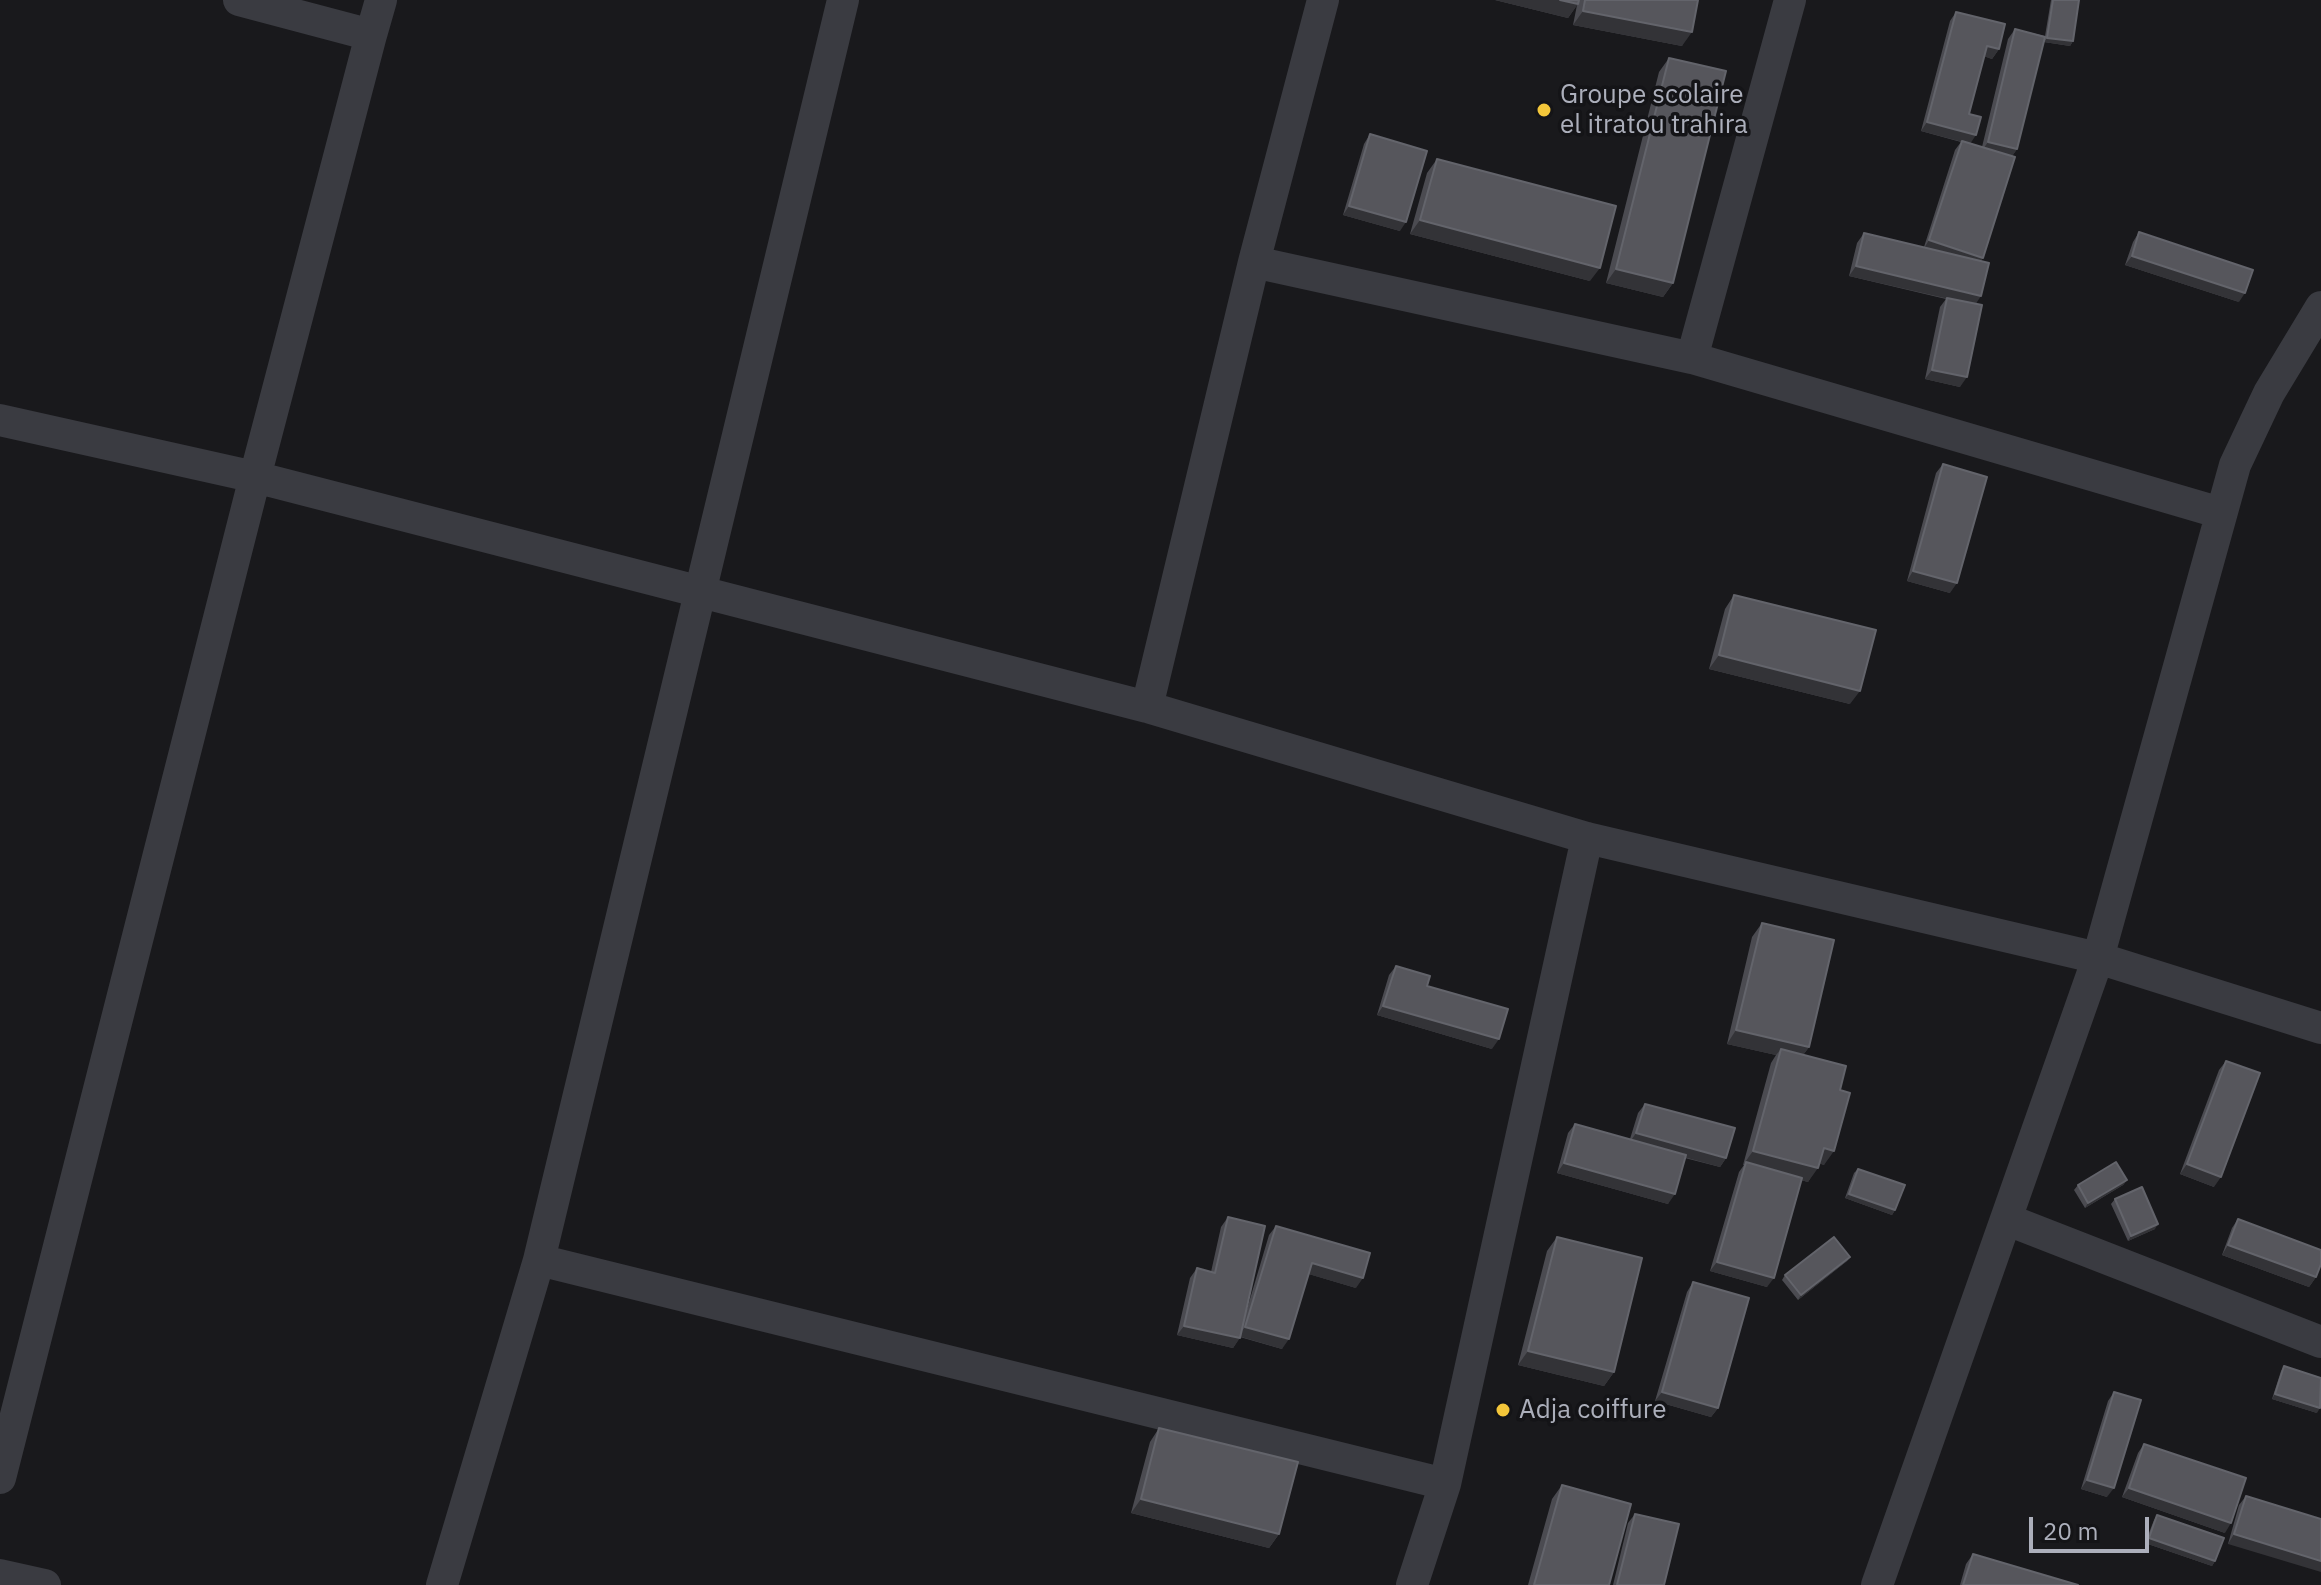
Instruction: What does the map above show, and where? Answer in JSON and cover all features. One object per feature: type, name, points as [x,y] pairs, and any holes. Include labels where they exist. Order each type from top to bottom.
[{"type":"street","points":[[239,0],[371,35]]},
{"type":"street","points":[[0,1478],[255,477],[381,0]]},
{"type":"street","points":[[442,1585],[539,1260],[843,0]]},
{"type":"street","points":[[1147,707],[1254,262],[1323,0]]},
{"type":"street","points":[[1692,358],[1790,0]]},
{"type":"street","points":[[1254,262],[1692,358],[2221,513]]},
{"type":"street","points":[[1877,1585],[2098,958],[2235,465],[2269,393],[2321,307]]},
{"type":"street","points":[[0,420],[255,477],[699,594],[1147,707],[1587,838],[2098,958],[2321,1028]]},
{"type":"street","points":[[1412,1585],[1445,1484],[1587,838]]},
{"type":"street","points":[[2008,1220],[2321,1342]]},
{"type":"street","points":[[539,1260],[1445,1484]]},
{"type":"street","points":[[0,1575],[45,1585]]},
{"type":"building","points":[[1585,0],[1698,0],[1692,32],[1583,11]]},
{"type":"building","points":[[2053,0],[2079,0],[2073,41],[2047,38]]},
{"type":"building","points":[[1956,12],[2005,24],[1999,49],[1987,46],[1969,114],[1981,117],[1976,135],[1927,122]]},
{"type":"building","points":[[2015,29],[2045,37],[2017,149],[1988,142]]},
{"type":"building","points":[[1669,58],[1726,71],[1673,283],[1616,269]]},
{"type":"building","points":[[1370,134],[1427,151],[1406,222],[1349,206]]},
{"type":"building","points":[[1962,141],[2015,157],[1983,258],[1929,240]]},
{"type":"building","points":[[1437,159],[1616,206],[1600,268],[1420,220]]},
{"type":"building","points":[[2139,232],[2253,270],[2245,293],[2132,256]]},
{"type":"building","points":[[1864,233],[1989,263],[1981,296],[1856,266]]},
{"type":"building","points":[[1947,298],[1982,305],[1967,377],[1932,370]]},
{"type":"building","points":[[1943,464],[1987,477],[1957,583],[1913,571]]},
{"type":"building","points":[[1734,595],[1876,630],[1860,691],[1719,655]]},
{"type":"building","points":[[1762,923],[1834,940],[1809,1047],[1736,1030]]},
{"type":"building","points":[[1396,966],[1430,976],[1427,986],[1508,1009],[1499,1039],[1383,1006]]},
{"type":"building","points":[[1781,1049],[1846,1066],[1840,1090],[1850,1093],[1834,1151],[1824,1148],[1818,1168],[1753,1151]]},
{"type":"building","points":[[2226,1061],[2260,1073],[2221,1177],[2187,1164]]},
{"type":"building","points":[[1645,1104],[1735,1128],[1726,1158],[1636,1133]]},
{"type":"building","points":[[1575,1124],[1686,1155],[1675,1194],[1564,1163]]},
{"type":"building","points":[[1746,1162],[1802,1178],[1774,1278],[1717,1262]]},
{"type":"building","points":[[2116,1162],[2127,1180],[2088,1203],[2078,1185]]},
{"type":"building","points":[[1858,1169],[1905,1185],[1895,1210],[1849,1194]]},
{"type":"building","points":[[2142,1187],[2158,1224],[2131,1236],[2115,1199]]},
{"type":"building","points":[[1228,1217],[1265,1226],[1240,1338],[1184,1326],[1197,1268],[1215,1273]]},
{"type":"building","points":[[2238,1219],[2321,1250],[2321,1264],[2316,1277],[2228,1245]]},
{"type":"building","points":[[1276,1226],[1370,1253],[1363,1278],[1312,1263],[1289,1339],[1245,1327]]},
{"type":"building","points":[[1557,1237],[1642,1258],[1614,1372],[1528,1351]]},
{"type":"building","points":[[1834,1237],[1850,1257],[1801,1295],[1785,1275]]},
{"type":"building","points":[[1693,1282],[1749,1298],[1718,1408],[1662,1392]]},
{"type":"building","points":[[2284,1366],[2321,1378],[2320,1408],[2275,1394]]},
{"type":"building","points":[[2114,1392],[2141,1400],[2114,1488],[2087,1480]]},
{"type":"building","points":[[1159,1428],[1298,1462],[1279,1534],[1141,1499]]},
{"type":"building","points":[[2144,1444],[2246,1478],[2231,1523],[2129,1488]]},
{"type":"building","points":[[1562,1485],[1631,1504],[1609,1585],[1534,1585]]},
{"type":"building","points":[[2246,1496],[2321,1519],[2321,1561],[2234,1534]]},
{"type":"building","points":[[1635,1514],[1679,1524],[1664,1585],[1617,1585]]},
{"type":"building","points":[[2157,1515],[2224,1538],[2215,1561],[2149,1538]]},
{"type":"building","points":[[1973,1554],[2078,1585],[1963,1585]]},
{"type":"place","name":"Groupe scolaire el itratou trahira","points":[[1544,110]]},
{"type":"place","name":"Adja coiffure","points":[[1503,1410]]}]
